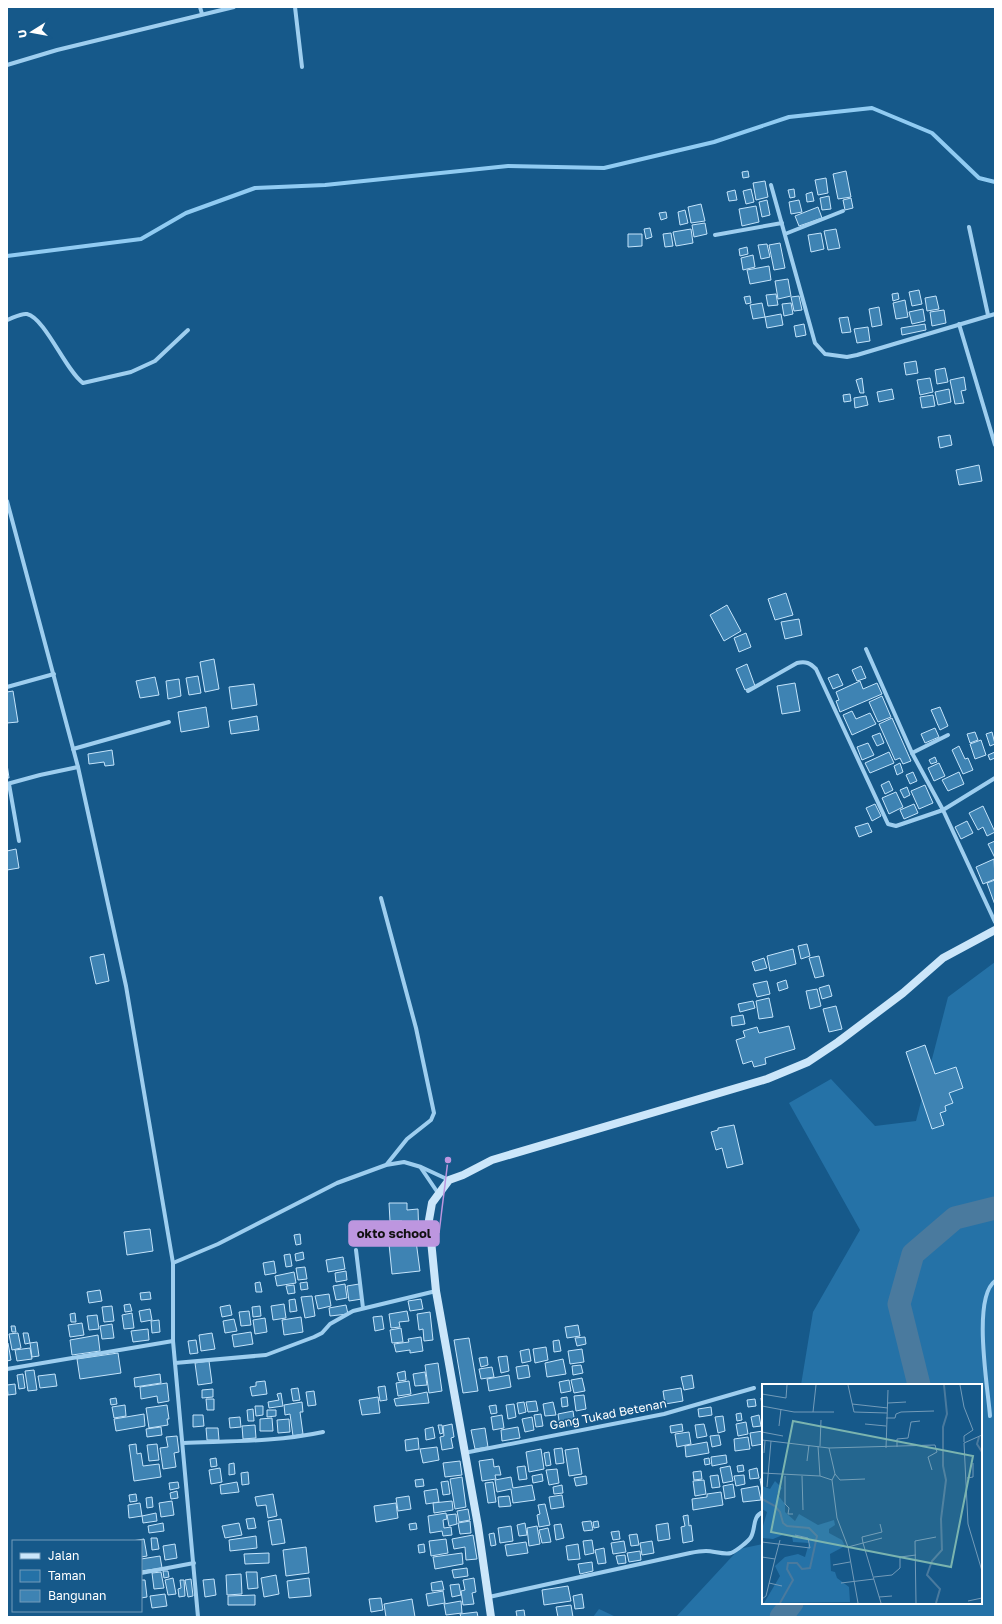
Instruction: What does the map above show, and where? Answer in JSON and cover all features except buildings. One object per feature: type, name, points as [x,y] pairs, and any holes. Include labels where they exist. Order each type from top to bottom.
[{"type":"main road","points":[[491,1617],[489,1597],[436,1291],[430,1220],[432,1203],[438,1193],[449,1180],[463,1175],[492,1160],[767,1079],[808,1062],[838,1042],[903,993],[942,958],[995,930]]},
{"type":"street","points":[[200,7],[202,14]]},
{"type":"street","points":[[7,65],[57,50],[234,7]]},
{"type":"street","points":[[295,7],[302,67]]},
{"type":"street","points":[[771,185],[815,343],[825,354],[847,357],[857,355],[995,314]]},
{"type":"street","points":[[785,234],[843,211]]},
{"type":"street","points":[[715,235],[782,223]]},
{"type":"street","points":[[969,227],[988,315]]},
{"type":"street","points":[[7,320],[24,314],[28,314],[34,318],[52,339],[72,372],[83,383],[130,372],[155,361],[188,330]]},
{"type":"street","points":[[959,324],[995,445]]},
{"type":"street","points":[[7,501],[78,767],[126,986],[173,1263],[173,1341],[198,1617]]},
{"type":"street","points":[[866,649],[912,753],[943,810],[995,922]]},
{"type":"street","points":[[748,691],[797,663],[806,662],[812,664],[816,669],[888,824],[896,826],[943,810],[995,778]]},
{"type":"street","points":[[7,687],[54,674]]},
{"type":"street","points":[[73,749],[169,722]]},
{"type":"street","points":[[912,753],[948,735]]},
{"type":"street","points":[[19,841],[8,784],[78,767]]},
{"type":"street","points":[[381,898],[416,1028],[434,1113],[431,1120],[407,1139],[386,1165]]},
{"type":"street","points":[[173,1263],[218,1244],[336,1183],[386,1165],[404,1162],[421,1167],[449,1180]]},
{"type":"street","points":[[421,1167],[438,1193]]},
{"type":"street","points":[[356,1250],[363,1308]]},
{"type":"street","points":[[990,1416],[983,1340],[984,1302],[987,1292],[995,1281]]},
{"type":"street","points":[[175,1363],[266,1355],[322,1333],[330,1324],[352,1311],[436,1291]]},
{"type":"street","points":[[7,1369],[173,1341]]},
{"type":"street","name":"Gang Tukad Betenan","points":[[464,1453],[664,1414],[754,1388]]},
{"type":"street","points":[[183,1443],[303,1436],[323,1432]]},
{"type":"street","points":[[489,1597],[690,1553],[706,1551],[725,1553],[732,1552],[747,1542],[751,1537],[755,1520],[758,1515],[762,1513]]},
{"type":"street","points":[[142,1573],[194,1563]]},
{"type":"green space","points":[[995,962],[995,1617],[676,1617],[739,1549],[762,1544],[762,1604],[982,1604],[982,1384],[801,1384],[813,1312],[860,1230],[789,1103],[831,1079],[875,1126],[916,1121],[948,997]]},
{"type":"green space","points":[[599,1609],[616,1617],[593,1617]]},
{"type":"waterway","points":[[7,256],[141,239],[186,213],[255,188],[325,185],[508,166],[604,168],[714,142],[789,117],[872,108],[932,133],[979,178],[995,182]]},
{"type":"waterway","points":[[919,1384],[899,1304],[913,1254],[955,1218],[995,1208]]},
{"type":"waterway","points":[[781,1617],[791,1604]]},
{"type":"place","name":"okto school","points":[[448,1160]]}]
